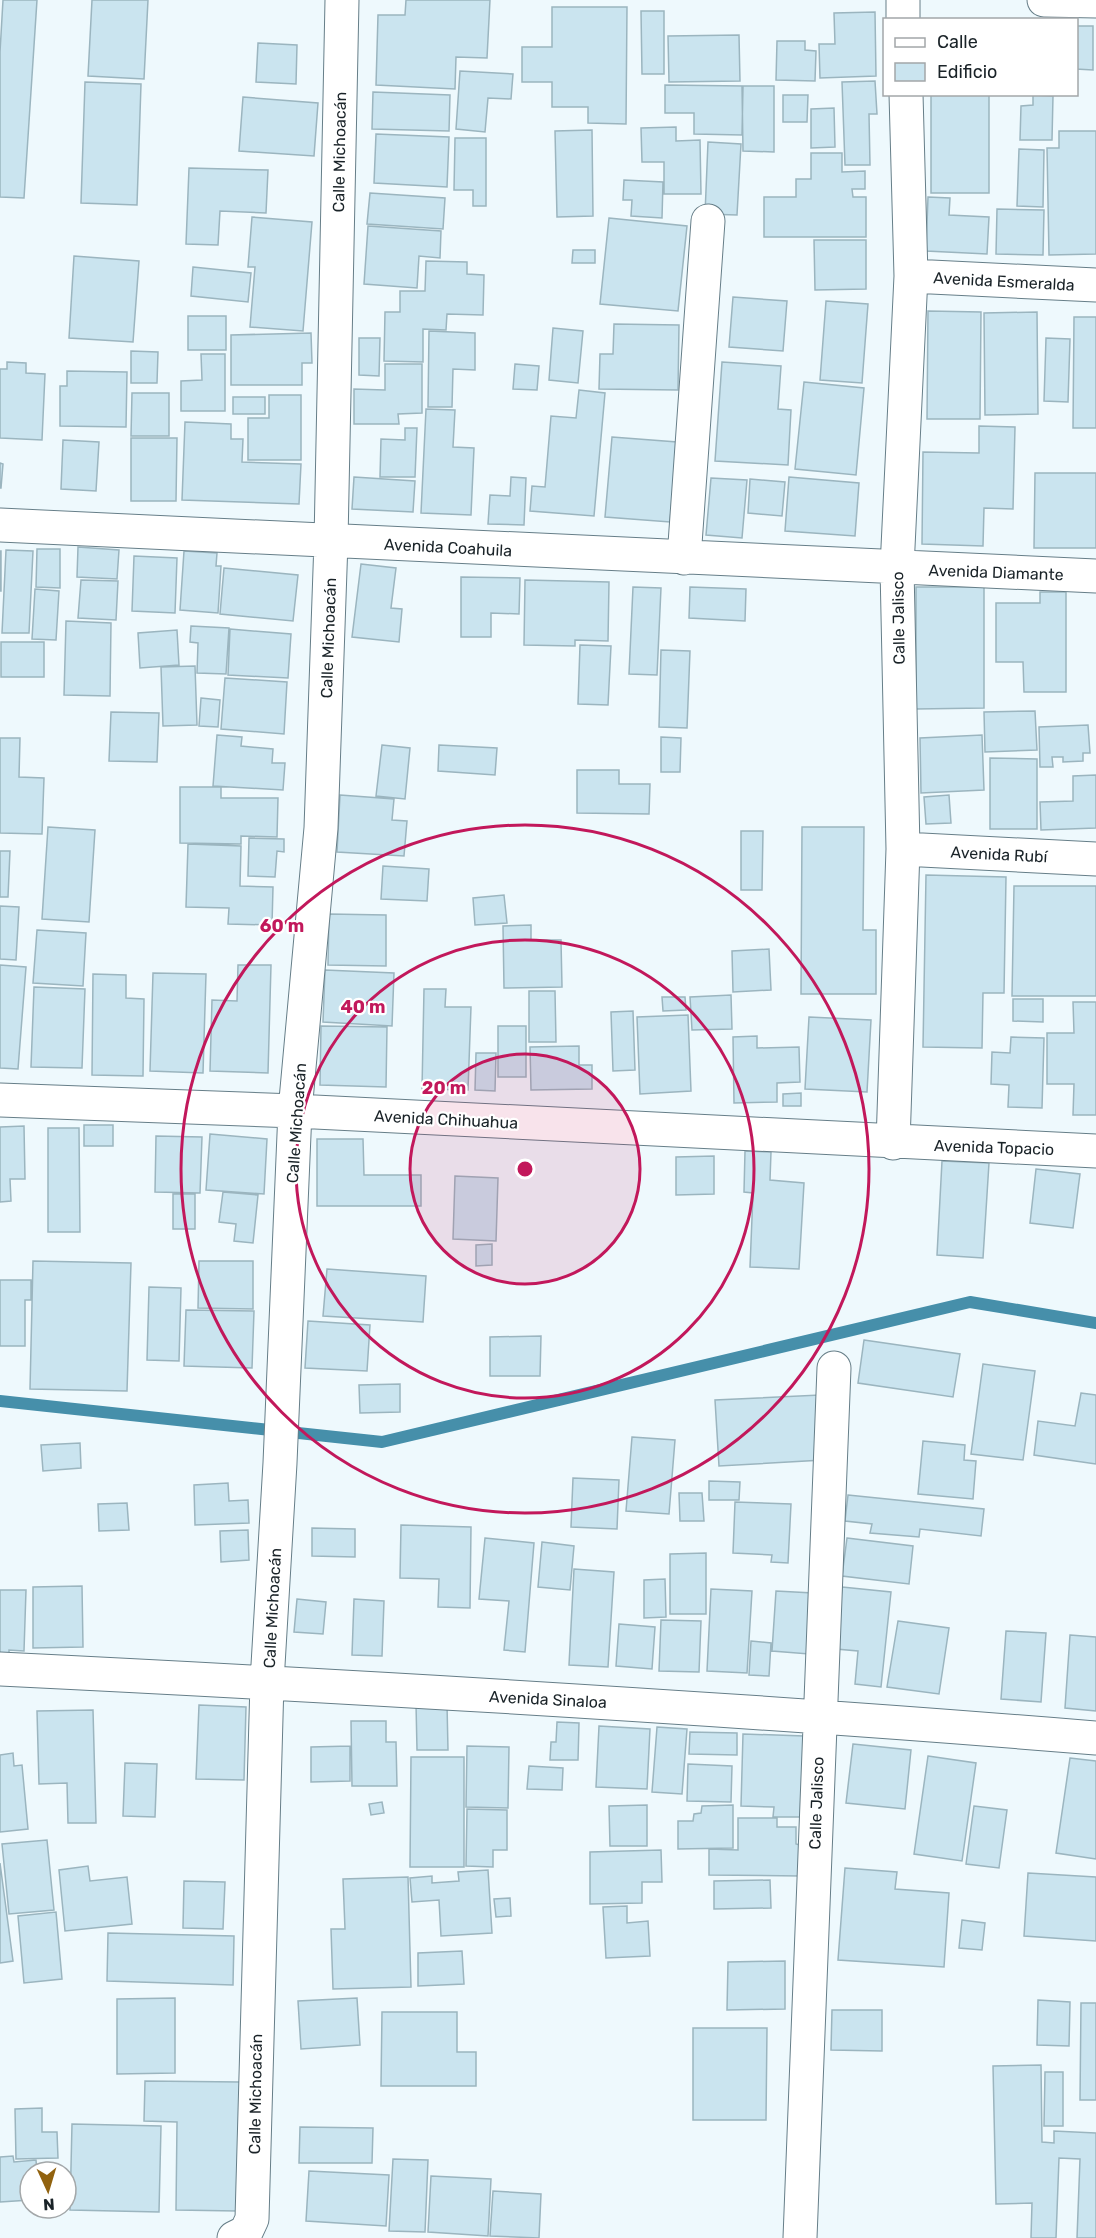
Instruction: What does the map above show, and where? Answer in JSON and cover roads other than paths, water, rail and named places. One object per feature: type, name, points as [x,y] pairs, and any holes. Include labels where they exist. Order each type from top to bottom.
[{"type":"street","name":"Calle Michoacán","points":[[234,2238],[246,2232],[252,2219],[267,1682],[280,1463],[295,1111],[321,828],[331,541],[342,0]]},
{"type":"street","points":[[903,0],[903,18]]},
{"type":"street","points":[[1044,0],[1096,1]]},
{"type":"street","name":"Calle Jalisco","points":[[893,1143],[903,849],[897,568],[911,276],[906,96]]},
{"type":"street","points":[[684,558],[708,221]]},
{"type":"street","name":"Avenida Esmeralda","points":[[911,276],[1096,285]]},
{"type":"street","name":"Avenida Coahuila","points":[[0,525],[897,568]]},
{"type":"street","name":"Avenida Diamante","points":[[897,568],[1096,576]]},
{"type":"street","name":"Avenida Rubí","points":[[903,849],[1096,860]]},
{"type":"street","name":"Avenida Chihuahua","points":[[0,1100],[295,1111],[893,1143]]},
{"type":"street","name":"Avenida Topacio","points":[[893,1143],[1096,1151]]},
{"type":"street","name":"Calle Jalisco","points":[[800,2238],[834,1368]]},
{"type":"street","name":"Avenida Sinaloa","points":[[0,1669],[267,1682],[820,1715],[1096,1738]]},
{"type":"waterway","points":[[0,1401],[382,1442],[970,1302],[1096,1323]]}]
